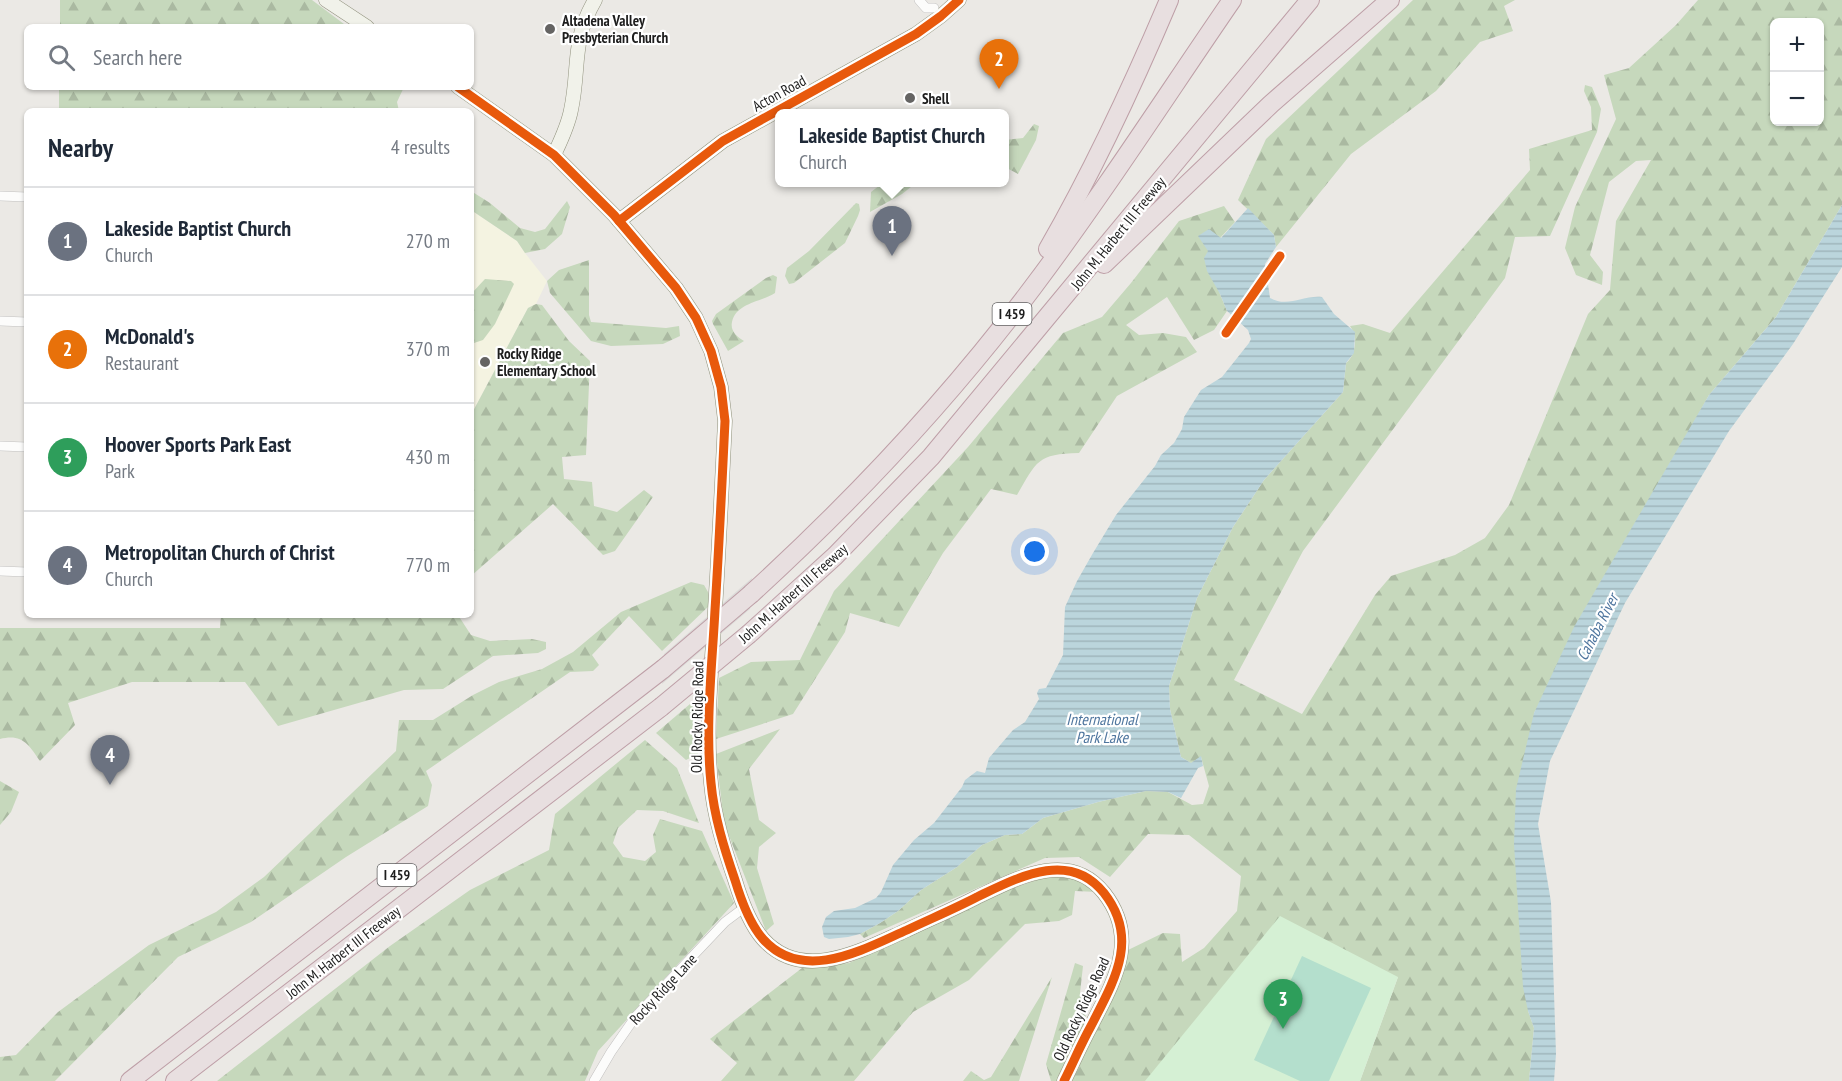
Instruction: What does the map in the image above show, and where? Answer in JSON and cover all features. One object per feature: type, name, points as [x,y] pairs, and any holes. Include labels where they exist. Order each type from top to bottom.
[{"type":"highway","points":[[1002,328],[1071,209],[1102,150],[1169,0]]},
{"type":"highway","name":"John M. Harbert III Freeway","points":[[130,1081],[663,669],[751,594],[845,505],[930,414],[1002,328],[1087,212],[1232,0]]},
{"type":"highway","name":"John M. Harbert III Freeway","points":[[175,1081],[661,707],[749,634],[835,556],[931,457],[1310,0]]},
{"type":"highway","points":[[1071,290],[1113,257],[1248,125],[1390,0]]},
{"type":"street","points":[[326,0],[362,24]]},
{"type":"street","points":[[554,154],[565,132],[571,110],[581,29],[595,0]]},
{"type":"street","points":[[919,0],[926,8],[937,8]]},
{"type":"street","name":"Acton Road","points":[[781,109],[916,34],[937,8],[959,0]]},
{"type":"street","name":"Old Rocky Ridge Road","points":[[462,90],[554,154],[619,221],[687,304],[711,351],[721,387],[725,422],[709,763],[719,828],[745,907],[762,939],[776,950],[798,960],[828,960],[859,951],[1030,874],[1061,870],[1078,873],[1093,881],[1105,894],[1116,914],[1122,934],[1121,955],[1111,986],[1064,1081]]},
{"type":"street","name":"Acton Road","points":[[619,221],[723,141],[775,112]]},
{"type":"street","points":[[0,196],[24,197]]},
{"type":"street","points":[[1226,333],[1280,256]]},
{"type":"street","points":[[0,321],[24,322]]},
{"type":"street","points":[[0,446],[24,447]]},
{"type":"street","points":[[0,571],[24,572]]},
{"type":"street","name":"Rocky Ridge Lane","points":[[594,1081],[610,1052],[636,1016],[725,922],[745,907]]},
{"type":"shaded area","name":"Rocky Ridge Elementary School","points":[[474,212],[517,241],[547,281],[536,304],[528,308],[474,409]]},
{"type":"green space","points":[[60,0],[312,0],[344,24],[60,24]]},
{"type":"green space","points":[[1413,0],[1515,0],[1504,6],[1513,31],[1480,42],[1436,91],[1351,154],[1276,247],[1274,235],[1238,200],[1266,139]]},
{"type":"green space","points":[[1698,0],[1842,0],[1842,205],[1776,317],[1709,395],[1534,713],[1528,1011],[1534,1028],[1529,1081],[1360,1081],[1398,977],[1208,1081],[1071,1081],[1128,950],[1163,933],[1180,934],[1182,962],[1204,948],[1237,911],[1241,876],[1189,835],[1148,834],[1110,877],[1079,857],[1045,858],[864,938],[860,934],[898,911],[921,890],[957,867],[982,845],[1005,835],[1022,834],[1043,818],[1146,791],[1168,792],[1192,805],[1203,804],[1209,786],[1201,757],[1191,763],[1181,757],[1170,709],[1169,686],[1197,598],[1233,527],[1264,480],[1343,392],[1346,363],[1352,356],[1355,346],[1353,330],[1350,326],[1363,324],[1390,333],[1530,170],[1529,149],[1592,130],[1591,107],[1584,91],[1585,85],[1592,87],[1601,109],[1597,132],[1550,236],[1515,237],[1505,278],[1303,551],[1234,680],[1302,714],[1375,595],[1391,576],[1455,555],[1485,538],[1509,505],[1588,314],[1610,290],[1616,221],[1651,160],[1636,161],[1609,182],[1590,255],[1603,272],[1602,285],[1576,275],[1565,248],[1575,207],[1616,119],[1604,75],[1629,68],[1676,25]]},
{"type":"green space","points":[[59,90],[403,90],[397,102],[398,108],[59,108]]},
{"type":"green space","points":[[1034,124],[1039,126],[1036,140],[1018,174],[1009,169],[1009,140],[1023,138]]},
{"type":"green space","points":[[878,187],[911,187],[870,212],[871,192]]},
{"type":"green space","points":[[474,193],[520,228],[535,232],[545,229],[567,201],[570,207],[562,234],[545,249],[525,253],[517,241],[474,212]]},
{"type":"green space","points":[[856,203],[859,204],[860,210],[845,243],[794,283],[789,284],[785,276],[787,268],[809,251]]},
{"type":"green space","points":[[1224,206],[1235,222],[1208,251],[1227,311],[1214,330],[1194,340],[1167,297],[1126,325],[1139,335],[1163,333],[1186,337],[1197,352],[1117,396],[1079,453],[1054,455],[1040,462],[1029,474],[1017,495],[991,489],[943,553],[899,627],[850,613],[845,632],[793,714],[716,739],[719,678],[751,662],[800,660],[834,591],[968,447],[1063,333],[1102,317],[1179,221]]},
{"type":"green space","points":[[589,260],[591,322],[666,328],[679,326],[680,336],[663,344],[611,346],[591,341],[550,293],[547,281],[559,270]]},
{"type":"green space","points":[[773,275],[777,277],[775,293],[744,307],[734,316],[733,331],[744,341],[728,351],[712,321],[716,314]]},
{"type":"green space","points":[[485,279],[511,281],[514,284],[495,324],[483,340],[474,343],[474,291]]},
{"type":"green space","points":[[536,304],[542,305],[569,341],[590,361],[586,455],[562,457],[564,479],[592,482],[594,506],[617,512],[644,490],[653,497],[615,551],[603,555],[553,504],[474,573],[474,409],[528,308]]},
{"type":"green space","points":[[691,582],[704,585],[708,592],[710,605],[662,651],[629,616],[592,655],[599,665],[593,671],[570,672],[426,771],[432,785],[428,806],[346,857],[251,922],[178,957],[55,1081],[0,1081],[0,1057],[16,1055],[58,1012],[149,945],[216,912],[264,877],[396,751],[399,720],[433,720],[499,682],[542,669],[573,652],[621,612]]},
{"type":"green space","points":[[221,618],[460,618],[471,635],[490,641],[532,639],[546,642],[546,649],[538,653],[493,656],[443,689],[404,690],[278,726],[245,682],[132,682],[68,703],[75,725],[40,761],[28,745],[19,739],[0,739],[0,628],[220,628]]},
{"type":"green space","points":[[697,698],[698,754],[686,760],[656,733]]},
{"type":"green space","points":[[780,729],[749,769],[759,820],[776,833],[759,847],[757,868],[774,924],[766,931],[724,823],[716,754]]},
{"type":"green space","points":[[645,740],[677,768],[699,823],[663,811],[637,810],[618,828],[613,843],[623,857],[645,861],[656,852],[653,835],[660,819],[702,831],[734,903],[598,1051],[585,1081],[217,1081],[390,946],[470,890],[549,850],[555,814]]},
{"type":"green space","points":[[0,781],[19,792],[11,812],[0,825]]},
{"type":"green space","points":[[1051,875],[1069,875],[1098,892],[1075,891],[1072,915],[1059,921],[1025,924],[969,980],[913,1012],[854,1081],[721,1081],[737,1063],[710,1039],[802,968],[849,963],[1008,890]]},
{"type":"green space","points":[[1280,916],[1398,977],[1360,1081],[1145,1081]]},
{"type":"green space","points":[[1302,956],[1371,988],[1329,1081],[1300,1081],[1254,1060]]},
{"type":"green space","points":[[1075,963],[1083,966],[1080,993],[1087,1021],[1057,1081],[1051,1081],[1046,1064]]},
{"type":"green space","points":[[1052,977],[1019,1081],[963,1081],[971,1071],[984,1080],[991,1077]]},
{"type":"water","name":"Cahaba River","points":[[1842,205],[1842,267],[1793,344],[1729,431],[1625,603],[1550,761],[1538,824],[1551,902],[1556,1054],[1554,1081],[1529,1081],[1534,1028],[1523,987],[1514,844],[1516,789],[1534,713],[1574,627],[1709,395],[1776,317]]},
{"type":"water","name":"International Park Lake","points":[[1248,208],[1274,235],[1276,247],[1265,264],[1270,298],[1289,302],[1322,297],[1334,314],[1355,332],[1354,353],[1346,363],[1343,392],[1264,480],[1233,527],[1197,598],[1169,686],[1170,709],[1181,757],[1191,763],[1201,756],[1203,766],[1198,768],[1181,798],[1168,792],[1146,791],[1043,818],[1022,834],[1005,835],[982,845],[957,867],[921,890],[898,911],[860,934],[829,939],[824,937],[822,927],[826,917],[834,911],[855,908],[876,898],[893,865],[914,840],[934,823],[965,780],[977,771],[985,773],[989,758],[1013,730],[1025,722],[1039,699],[1037,693],[1039,689],[1046,688],[1063,655],[1065,607],[1093,553],[1116,515],[1155,466],[1161,455],[1174,443],[1182,429],[1184,417],[1201,390],[1222,377],[1249,343],[1251,339],[1248,330],[1227,311],[1207,271],[1204,258],[1208,251],[1198,236],[1209,229],[1221,238]]},
{"type":"pier","points":[[752,578],[750,609],[662,684],[664,654]]},
{"type":"cycle path","points":[[781,109],[916,34],[959,0]]},
{"type":"cycle path","points":[[462,90],[554,155],[614,215],[676,288],[696,318],[711,351],[721,387],[725,421],[710,696],[709,762],[714,808],[720,832],[740,895],[754,926],[763,939],[779,952],[796,959],[815,961],[834,958],[872,946],[1009,882],[1042,871],[1075,872],[1090,880],[1104,893],[1115,910],[1122,943],[1120,960],[1108,993],[1064,1081]]},
{"type":"cycle path","points":[[619,221],[723,141],[775,112]]},
{"type":"cycle path","points":[[1226,333],[1280,256]]},
{"type":"place","name":"Altadena Valley Presbyterian Church","points":[[550,29]]},
{"type":"place","name":"McDonald's","points":[[999,89]]},
{"type":"place","name":"Shell","points":[[910,98]]},
{"type":"place","name":"Lakeside Baptist Church","points":[[892,256]]},
{"type":"place","name":"Rocky Ridge Elementary School","points":[[485,362]]},
{"type":"place","name":"Metropolitan Church of Christ","points":[[110,785]]},
{"type":"place","name":"Hoover Sports Park East","points":[[1283,1029]]}]
